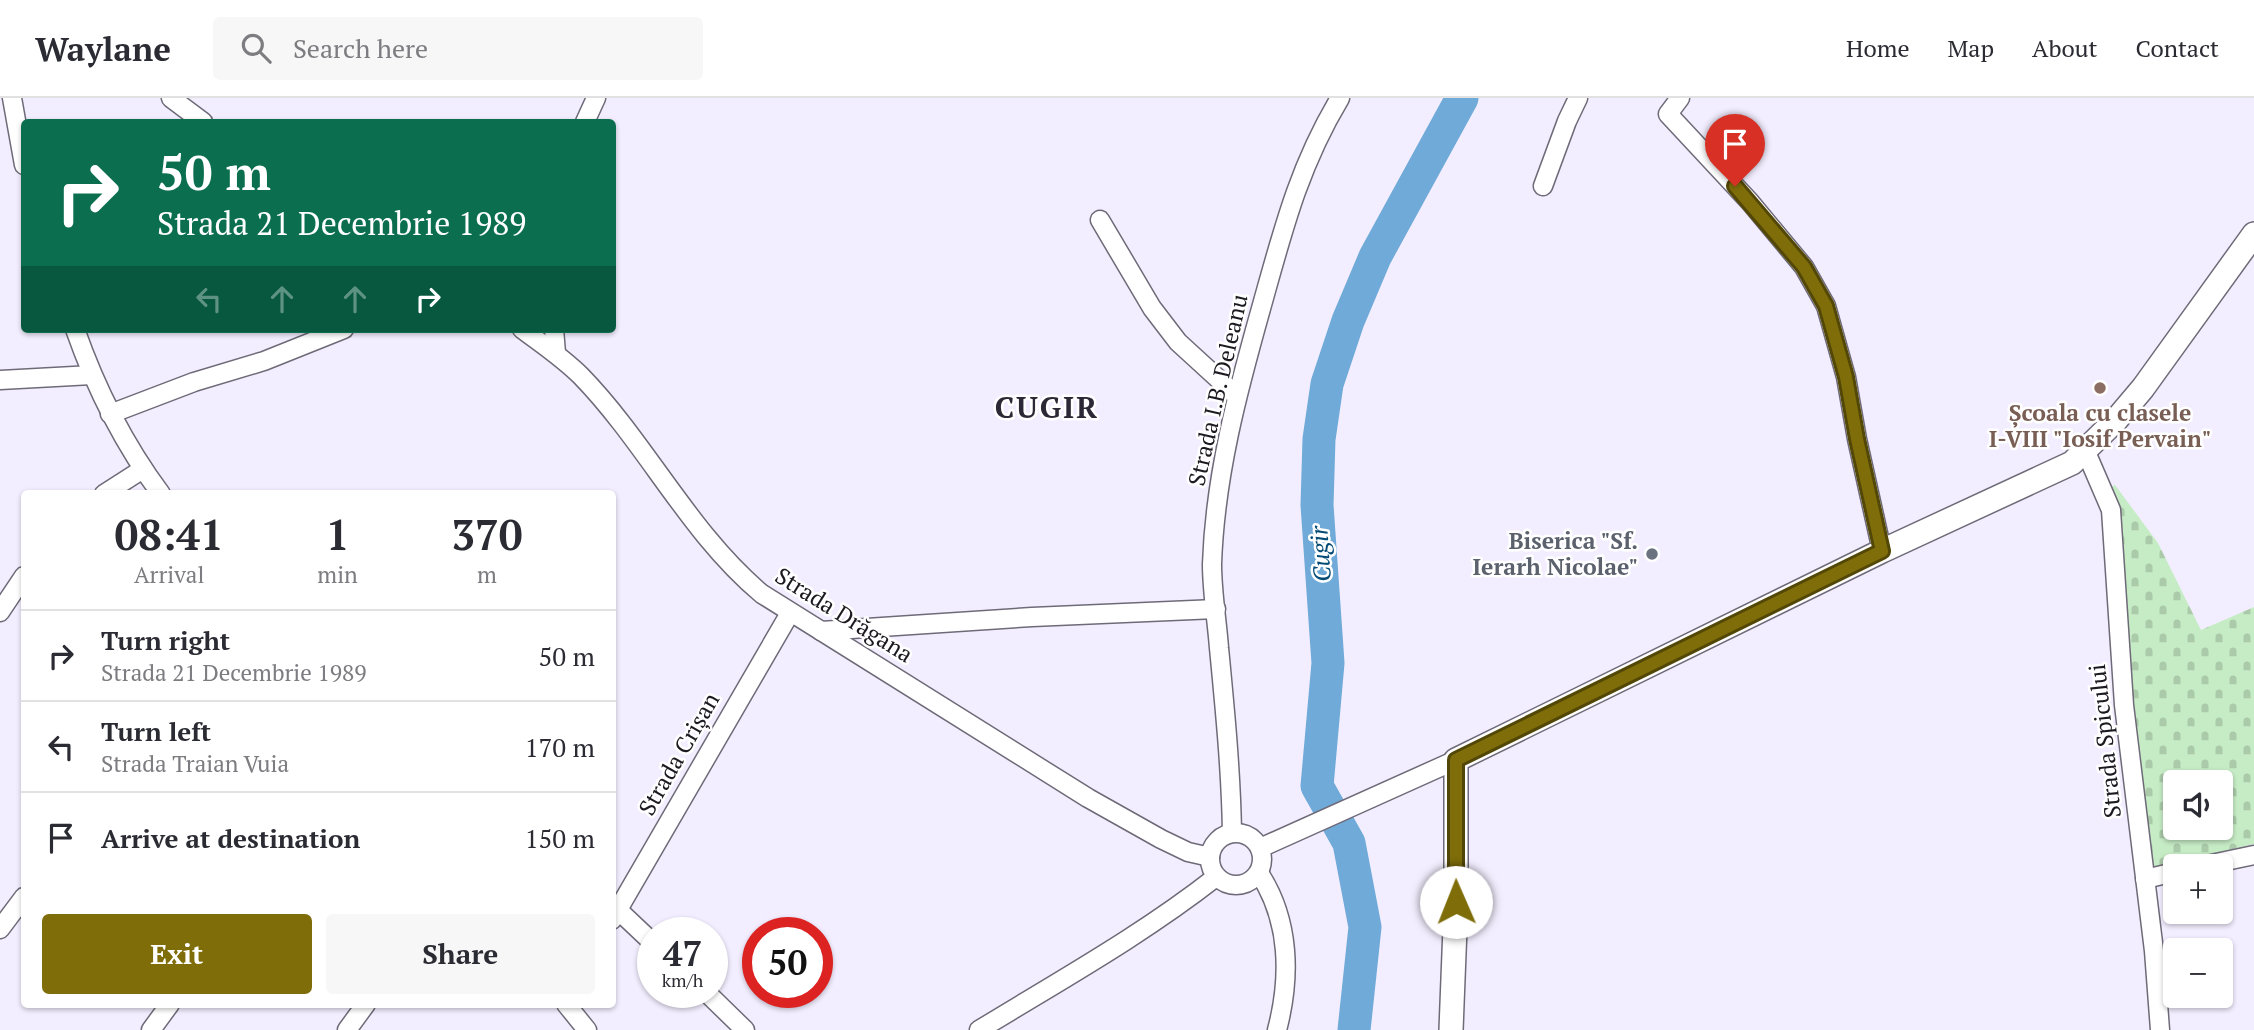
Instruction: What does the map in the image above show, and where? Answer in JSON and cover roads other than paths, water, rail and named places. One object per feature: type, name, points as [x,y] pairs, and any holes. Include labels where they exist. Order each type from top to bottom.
[{"type":"main road","points":[[1451,1030],[1456,902],[1456,760],[1882,551],[2053,473],[2086,452],[2143,388],[2254,234]]},
{"type":"street","points":[[12,98],[21,148]]},
{"type":"street","points":[[172,98],[199,119]]},
{"type":"street","points":[[586,119],[596,98]]},
{"type":"street","name":"Strada I.B. Deleanu","points":[[1232,833],[1229,755],[1212,566],[1224,451],[1295,191],[1307,157],[1339,98]]},
{"type":"street","points":[[1544,186],[1578,98]]},
{"type":"street","points":[[1681,98],[1668,114],[1758,211],[1804,267],[1826,306],[1846,377],[1882,551]]},
{"type":"street","points":[[1100,220],[1152,308],[1178,342],[1237,396]]},
{"type":"street","points":[[76,333],[110,415],[158,490]]},
{"type":"street","points":[[110,415],[334,333]]},
{"type":"street","name":"Strada Drăgana","points":[[528,333],[556,353],[580,376],[626,429],[715,550],[737,573],[790,613],[1088,798],[1161,839],[1188,852],[1210,857]]},
{"type":"street","points":[[554,333],[556,353]]},
{"type":"street","points":[[0,380],[92,375]]},
{"type":"street","name":"Strada Spicului","points":[[2086,452],[2111,510],[2124,705],[2154,951],[2160,1030]]},
{"type":"street","points":[[110,490],[143,469]]},
{"type":"street","points":[[0,612],[21,580]]},
{"type":"street","points":[[821,631],[1032,617],[1216,609]]},
{"type":"street","name":"Strada Crișan","points":[[616,913],[790,613]]},
{"type":"street","points":[[1260,848],[1456,760]]},
{"type":"street","points":[[1232,833],[1249,836],[1260,848],[1263,861],[1259,873],[1246,884],[1238,886],[1223,882],[1212,871],[1210,857],[1217,841],[1232,833]]},
{"type":"street","points":[[2233,859],[2254,855]]},
{"type":"street","points":[[1259,873],[1279,910],[1284,936],[1284,1002],[1277,1030]]},
{"type":"street","points":[[2145,879],[2163,875]]},
{"type":"street","points":[[979,1030],[1110,950],[1194,895],[1216,877]]},
{"type":"street","points":[[0,929],[21,901]]},
{"type":"street","points":[[616,916],[637,931]]},
{"type":"street","points":[[151,1030],[167,1008]]},
{"type":"street","points":[[347,1030],[363,1008]]},
{"type":"street","points":[[722,1008],[745,1030]]},
{"type":"waterway","name":"Cugir","points":[[1354,1030],[1365,927],[1349,843],[1317,786],[1328,663],[1317,505],[1319,439],[1327,384],[1348,321],[1375,257],[1462,98]]},
{"type":"place","name":"Școala cu clasele I-VIII \"Iosif Pervain\"","points":[[2100,388]]},
{"type":"place","name":"Biserica \"Sf. Ierarh Nicolae\"","points":[[1652,554]]},
{"type":"district","name":"CUGIR","points":[[1047,408]]}]
